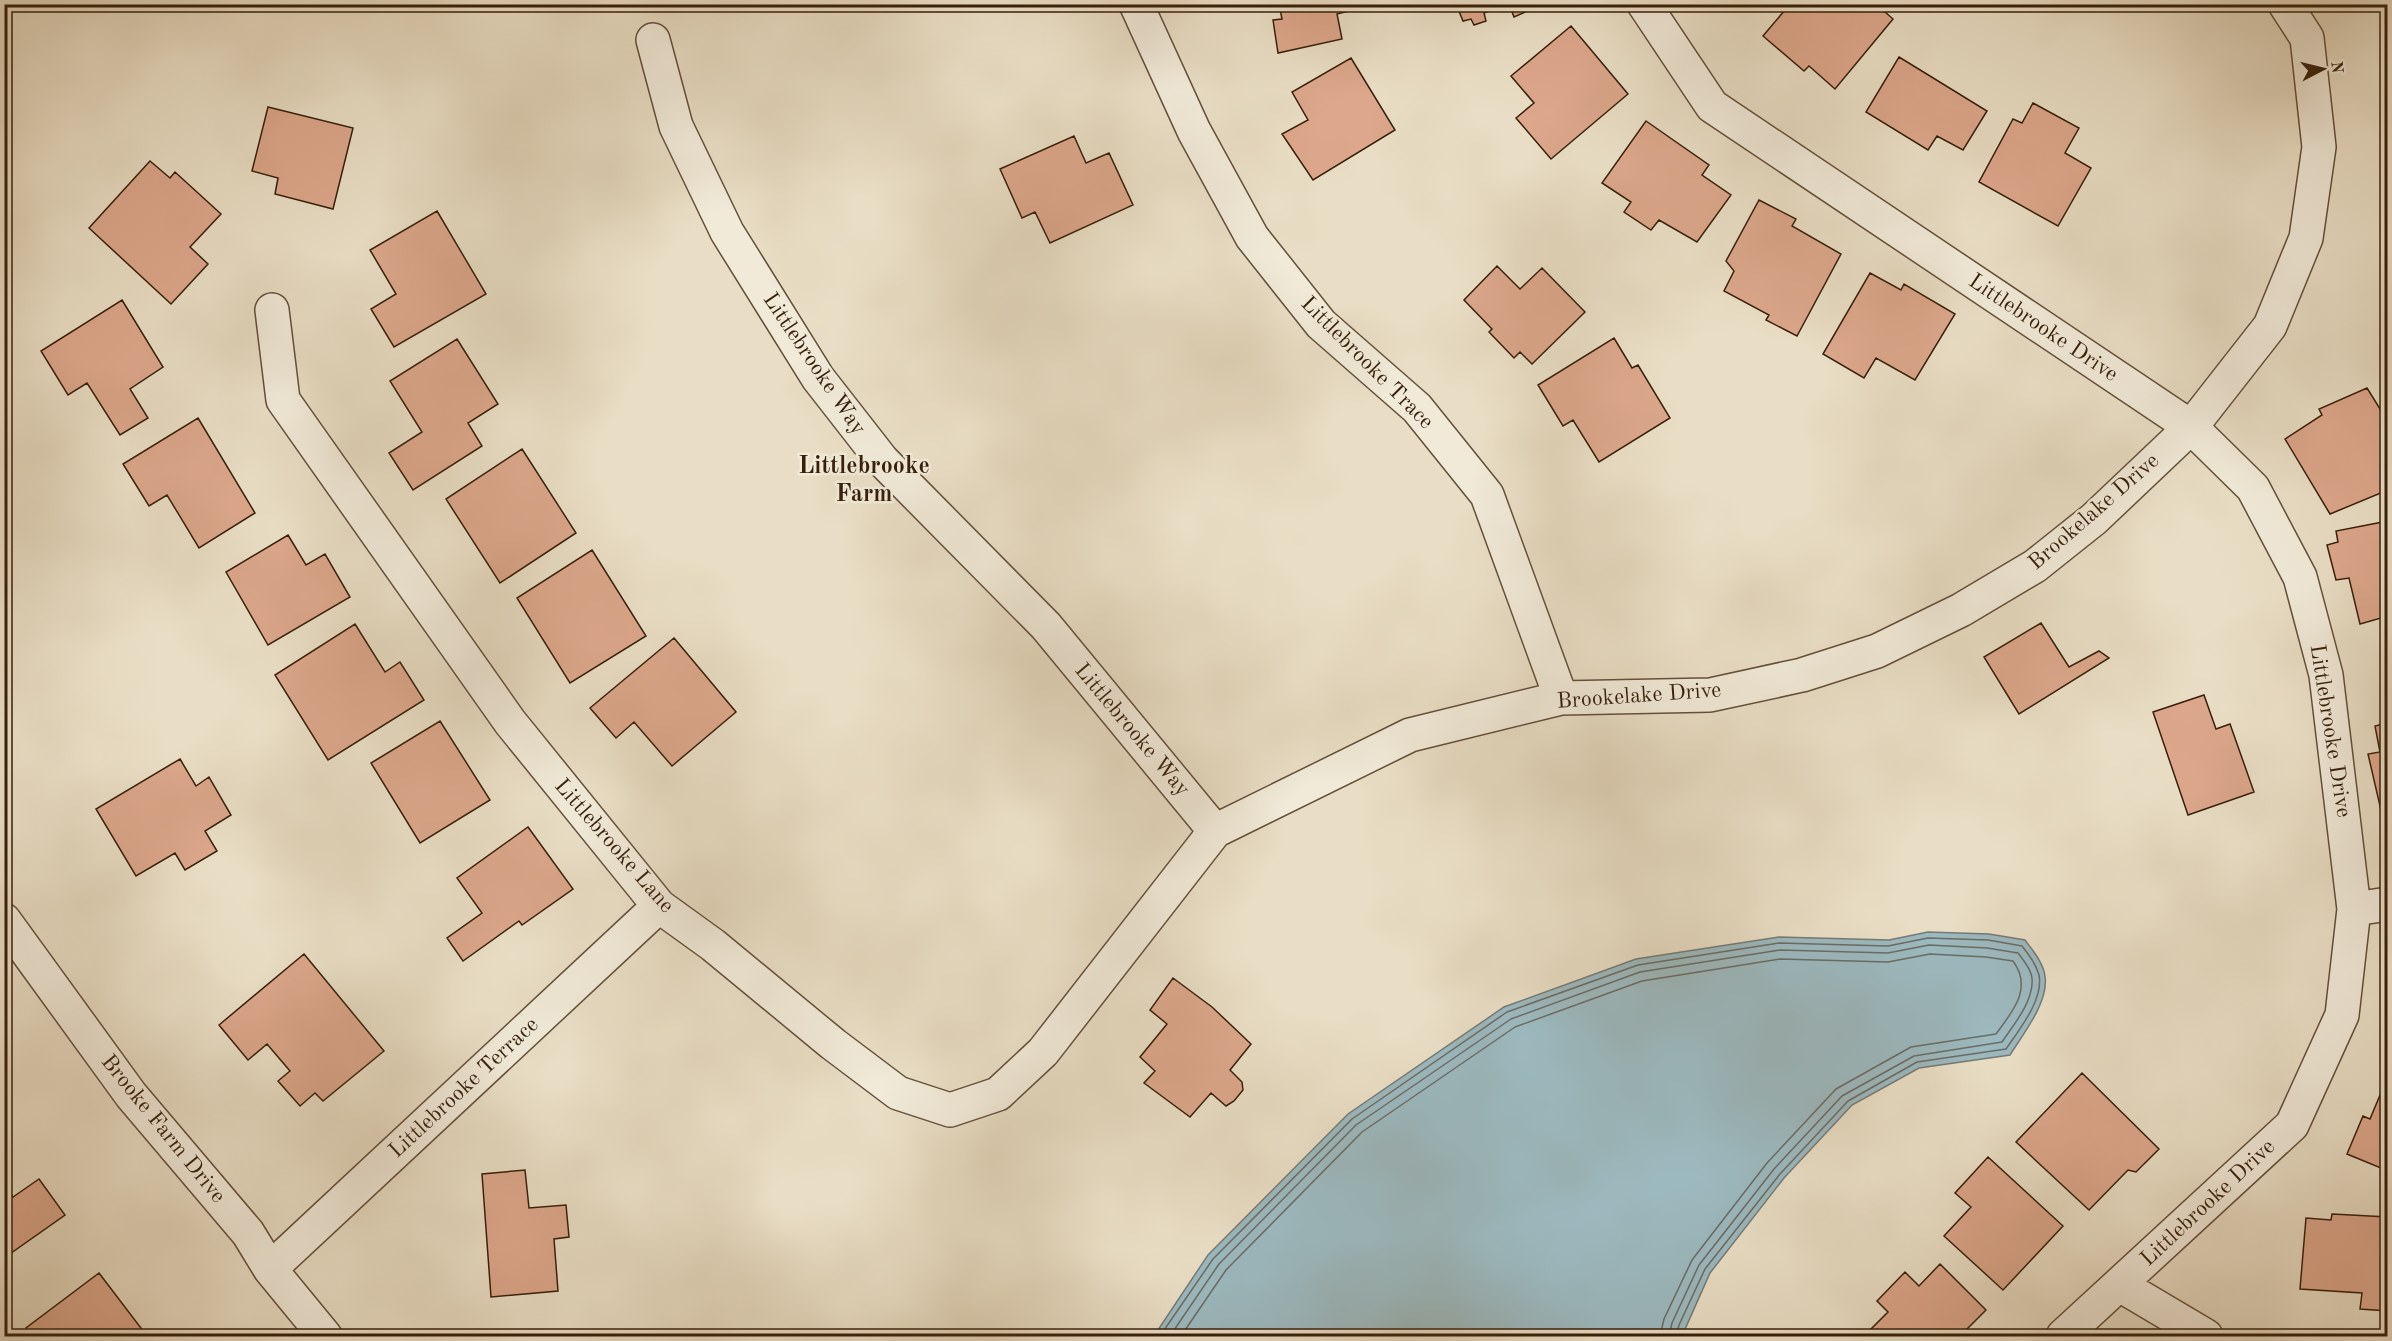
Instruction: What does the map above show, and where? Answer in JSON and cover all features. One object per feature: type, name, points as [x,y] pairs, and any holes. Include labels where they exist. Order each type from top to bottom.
[{"type":"street","name":"Littlebrooke Trace","points":[[1137,4],[1194,131],[1252,237],[1321,324],[1417,408],[1487,495],[1562,698]]},
{"type":"street","name":"Littlebrooke Drive","points":[[1644,4],[1712,106],[2191,427],[2253,488],[2300,577],[2326,675],[2354,909],[2342,1015],[2292,1125],[2063,1336]]},
{"type":"street","name":"Brookelake Drive","points":[[1105,972],[1215,831],[1410,735],[1562,698],[1710,695],[1802,675],[1877,651],[1961,610],[2035,566],[2094,519],[2191,427],[2270,326],[2306,238],[2319,147],[2307,38],[2285,4]]},
{"type":"street","name":"Littlebrooke Way","points":[[653,40],[676,126],[727,232],[819,378],[882,460],[1046,626],[1215,831]]},
{"type":"street","name":"Littlebrooke Lane","points":[[272,310],[283,400],[510,722],[659,906],[713,945],[833,1044],[898,1093],[950,1110],[998,1094],[1043,1052],[1105,972]]},
{"type":"street","points":[[2354,909],[2388,904]]},
{"type":"street","name":"Littlebrooke Terrace","points":[[270,1269],[659,906]]},
{"type":"street","name":"Brooke Farm Drive","points":[[4,920],[131,1095],[248,1233],[270,1269],[325,1336]]},
{"type":"street","points":[[2120,1285],[2206,1336]]},
{"type":"water","points":[[1928,932],[1989,934],[2025,940],[2040,961],[2045,976],[2043,996],[2028,1028],[2010,1055],[1919,1068],[1852,1105],[1784,1178],[1710,1273],[1682,1336],[1151,1336],[1158,1330],[1208,1255],[1348,1114],[1504,1007],[1636,959],[1779,937],[1889,940]]},
{"type":"building","points":[[1279,4],[1347,4],[1349,11],[1337,14],[1342,39],[1278,53],[1273,20],[1282,19]]},
{"type":"building","points":[[1456,4],[1508,4],[1484,13],[1486,21],[1474,25],[1471,19],[1463,21]]},
{"type":"building","points":[[1509,4],[1544,4],[1514,17]]},
{"type":"building","points":[[1790,4],[1842,4],[1849,10],[1854,4],[1876,4],[1893,19],[1835,89],[1809,66],[1804,71],[1763,36]]},
{"type":"building","points":[[1571,26],[1628,94],[1551,159],[1516,118],[1534,103],[1511,76]]},
{"type":"building","points":[[1899,57],[1987,111],[1963,150],[1937,136],[1928,150],[1866,112]]},
{"type":"building","points":[[1351,58],[1395,130],[1313,180],[1282,134],[1308,120],[1292,92]]},
{"type":"building","points":[[2033,103],[2079,128],[2065,153],[2091,168],[2058,226],[1979,182],[2013,119],[2022,123]]},
{"type":"building","points":[[268,107],[353,128],[333,209],[275,194],[278,178],[252,171]]},
{"type":"building","points":[[1646,121],[1709,165],[1702,175],[1731,195],[1697,242],[1659,220],[1651,230],[1624,212],[1631,202],[1602,183]]},
{"type":"building","points":[[1074,136],[1086,163],[1109,153],[1133,205],[1050,243],[1035,212],[1022,218],[1000,169]]},
{"type":"building","points":[[150,161],[170,178],[175,172],[221,214],[190,247],[208,264],[171,304],[89,228]]},
{"type":"building","points":[[1759,200],[1796,219],[1792,226],[1841,254],[1797,336],[1766,320],[1769,315],[1724,291],[1734,271],[1726,261]]},
{"type":"building","points":[[437,211],[486,294],[394,347],[371,309],[396,294],[370,250]]},
{"type":"building","points":[[1497,266],[1520,289],[1542,268],[1585,312],[1532,364],[1520,352],[1514,358],[1489,332],[1492,329],[1464,300]]},
{"type":"building","points":[[1870,273],[1901,290],[1904,284],[1955,314],[1915,380],[1876,358],[1864,378],[1823,354]]},
{"type":"building","points":[[122,300],[163,367],[130,389],[148,418],[120,435],[87,383],[68,395],[41,351]]},
{"type":"building","points":[[1614,338],[1632,368],[1638,365],[1670,418],[1599,462],[1573,420],[1563,426],[1538,385]]},
{"type":"building","points":[[457,339],[498,404],[468,423],[482,446],[413,490],[389,453],[422,432],[390,381]]},
{"type":"building","points":[[2367,388],[2385,417],[2388,415],[2388,490],[2330,514],[2285,439],[2322,415],[2319,409]]},
{"type":"building","points":[[198,418],[255,513],[199,548],[167,495],[149,506],[123,464]]},
{"type":"building","points":[[522,449],[576,533],[500,583],[446,499]]},
{"type":"building","points":[[2388,521],[2388,616],[2360,624],[2349,578],[2336,580],[2327,545],[2338,542],[2336,531]]},
{"type":"building","points":[[288,535],[306,565],[325,554],[350,597],[268,645],[226,572]]},
{"type":"building","points":[[592,550],[646,636],[570,683],[517,598]]},
{"type":"building","points":[[2041,623],[2069,667],[2099,651],[2109,658],[2019,714],[1984,657]]},
{"type":"building","points":[[355,624],[385,672],[400,662],[424,700],[328,760],[275,675]]},
{"type":"building","points":[[674,638],[736,712],[672,766],[634,722],[616,738],[590,708]]},
{"type":"building","points":[[2204,695],[2216,729],[2230,724],[2254,792],[2188,815],[2153,712]]},
{"type":"building","points":[[440,721],[490,800],[420,843],[371,763]]},
{"type":"building","points":[[2388,723],[2388,819],[2383,819],[2368,754],[2380,752],[2375,726]]},
{"type":"building","points":[[180,759],[196,786],[209,777],[231,815],[205,831],[217,851],[185,870],[175,853],[136,876],[96,809]]},
{"type":"building","points":[[528,827],[573,889],[522,925],[519,921],[463,961],[447,938],[482,913],[457,878]]},
{"type":"building","points":[[304,954],[384,1051],[323,1101],[315,1093],[300,1106],[278,1081],[290,1071],[267,1044],[248,1060],[219,1025]]},
{"type":"building","points":[[1173,978],[1212,1007],[1251,1044],[1230,1070],[1242,1082],[1243,1090],[1234,1101],[1226,1106],[1211,1093],[1190,1117],[1144,1083],[1155,1071],[1140,1057],[1167,1024],[1150,1010]]},
{"type":"building","points":[[2082,1073],[2159,1149],[2136,1172],[2128,1170],[2089,1210],[2016,1142]]},
{"type":"building","points":[[2388,1076],[2388,1171],[2347,1154],[2363,1116],[2370,1119]]},
{"type":"building","points":[[1988,1157],[2063,1226],[2003,1290],[1944,1236],[1971,1207],[1955,1193]]},
{"type":"building","points":[[525,1170],[529,1208],[566,1205],[569,1237],[554,1239],[558,1291],[491,1297],[482,1174]]},
{"type":"building","points":[[39,1179],[65,1215],[4,1258],[4,1185],[13,1197]]},
{"type":"building","points":[[2332,1214],[2388,1217],[2386,1268],[2388,1269],[2388,1311],[2360,1309],[2362,1293],[2300,1289],[2306,1218],[2331,1220]]},
{"type":"building","points":[[1940,1264],[1986,1310],[1960,1336],[1864,1336],[1888,1312],[1877,1301],[1905,1272],[1919,1286]]},
{"type":"building","points":[[99,1273],[147,1336],[32,1336],[26,1328]]},
{"type":"district","name":"Littlebrooke Farm","points":[[864,481]]}]
